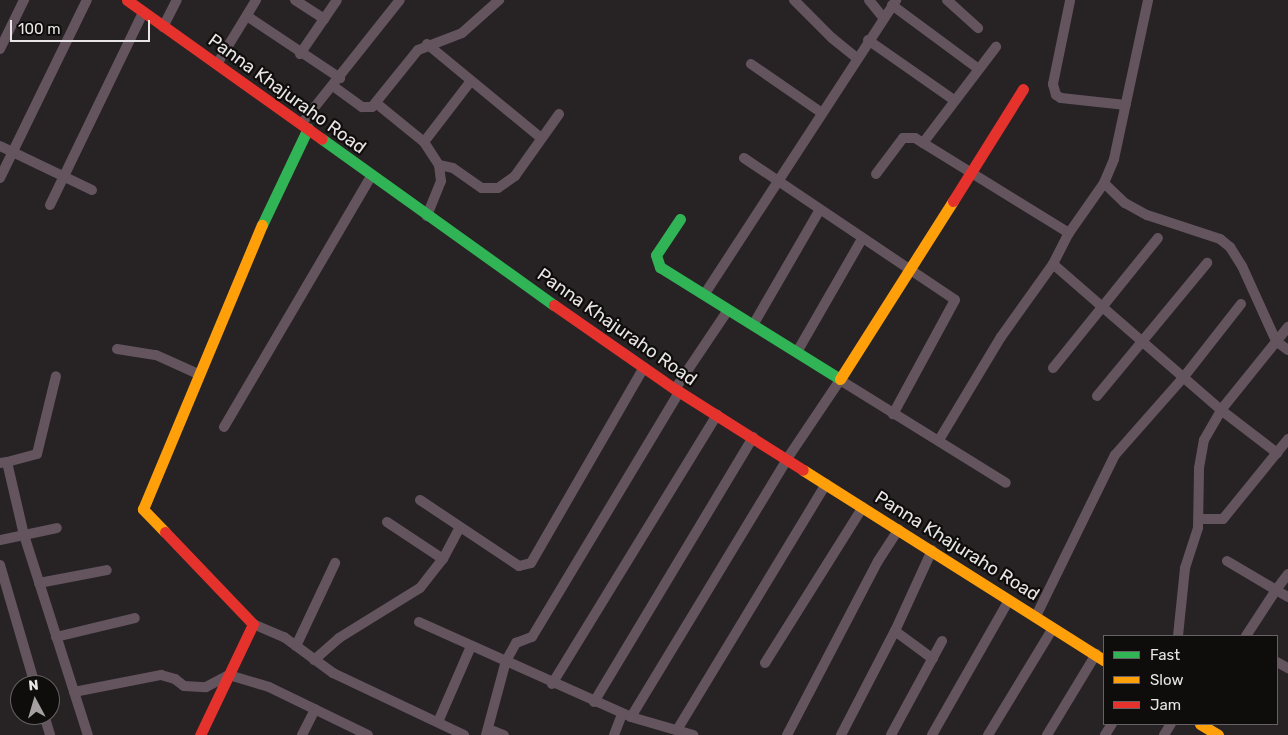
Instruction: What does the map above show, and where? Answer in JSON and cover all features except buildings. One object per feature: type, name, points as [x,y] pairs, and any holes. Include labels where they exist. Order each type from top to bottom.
[{"type":"street","points":[[0,48],[24,0]]},
{"type":"street","points":[[0,178],[87,0]]},
{"type":"street","points":[[163,28],[177,0]]},
{"type":"street","points":[[217,64],[256,0]]},
{"type":"street","points":[[295,0],[324,19]]},
{"type":"street","points":[[300,54],[337,0]]},
{"type":"street","points":[[400,0],[305,125],[198,374],[144,512],[252,624],[284,637],[333,673],[464,735]]},
{"type":"street","points":[[247,16],[336,82],[362,107],[376,103],[418,50],[427,44],[462,33],[499,0]]},
{"type":"street","points":[[794,0],[832,38],[857,58]]},
{"type":"street","points":[[869,0],[883,17]]},
{"type":"street","points":[[946,0],[978,28]]},
{"type":"street","points":[[939,440],[1001,337],[1053,264],[1070,232],[1104,183],[1126,105],[1139,32],[1148,0]]},
{"type":"street","points":[[1070,1],[1053,84],[1056,94],[1062,98],[1126,105]]},
{"type":"street","name":"Panna Khajuraho Road","points":[[132,2],[163,28],[305,125],[427,216],[644,366],[677,391],[753,437],[1100,657]]},
{"type":"street","points":[[704,295],[868,40],[894,3],[977,68]]},
{"type":"street","points":[[50,205],[143,13]]},
{"type":"street","points":[[868,40],[954,100]]},
{"type":"street","points":[[427,44],[470,82],[542,138]]},
{"type":"street","points":[[923,143],[977,68],[996,47]]},
{"type":"street","points":[[751,64],[822,113]]},
{"type":"street","points":[[424,142],[470,82]]},
{"type":"street","points":[[614,735],[787,460],[840,380],[1022,89]]},
{"type":"street","points":[[376,103],[424,142],[440,165],[439,190],[427,216]]},
{"type":"street","points":[[440,165],[452,168],[482,188],[498,188],[515,176],[559,114]]},
{"type":"street","points":[[876,174],[903,138],[915,138],[969,174],[1070,232]]},
{"type":"street","points":[[0,146],[92,190]]},
{"type":"street","points":[[744,158],[862,240],[910,268],[956,303],[894,414]]},
{"type":"street","points":[[224,427],[372,175]]},
{"type":"street","points":[[1104,183],[1125,203],[1147,215],[1220,239],[1230,247],[1242,266],[1276,341],[1288,350]]},
{"type":"street","points":[[753,325],[819,211]]},
{"type":"street","points":[[680,218],[656,256],[660,267],[894,414],[939,440],[1006,484]]},
{"type":"street","points":[[1053,368],[1103,309],[1158,238]]},
{"type":"street","points":[[797,352],[862,240]]},
{"type":"street","points":[[1097,396],[1140,341],[1207,263]]},
{"type":"street","points":[[1053,264],[1183,378],[1277,453]]},
{"type":"street","points":[[1036,616],[1115,455],[1183,378],[1241,304]]},
{"type":"street","points":[[504,735],[487,732],[506,661],[516,643],[532,637],[677,391],[728,310]]},
{"type":"street","points":[[1178,635],[1185,568],[1199,519],[1198,468],[1204,440],[1221,410],[1288,327]]},
{"type":"street","points":[[117,349],[156,355],[198,374]]},
{"type":"street","points":[[420,500],[519,566],[531,563],[644,366]]},
{"type":"street","points":[[56,376],[37,454],[4,463],[24,535],[88,735]]},
{"type":"street","points":[[552,684],[717,415]]},
{"type":"street","points":[[594,702],[753,437]]},
{"type":"street","points":[[1199,519],[1223,520],[1288,439]]},
{"type":"street","points":[[677,730],[826,484]]},
{"type":"street","points":[[765,663],[863,507]]},
{"type":"street","points":[[387,522],[443,559]]},
{"type":"street","points":[[314,660],[339,638],[420,588],[443,559],[460,527]]},
{"type":"street","points":[[0,540],[57,528]]},
{"type":"street","points":[[787,735],[878,561],[899,529]]},
{"type":"street","points":[[841,735],[895,632],[932,550]]},
{"type":"street","points":[[1227,561],[1288,597]]},
{"type":"street","points":[[296,646],[335,563]]},
{"type":"street","points":[[0,565],[32,675]]},
{"type":"street","points":[[39,583],[107,570]]},
{"type":"street","points":[[1247,635],[1288,574]]},
{"type":"street","points":[[932,735],[1009,600]]},
{"type":"street","points":[[56,637],[135,618]]},
{"type":"street","points":[[419,622],[594,702],[626,715],[692,735]]},
{"type":"street","points":[[200,735],[252,624]]},
{"type":"street","points":[[988,735],[1053,628]]},
{"type":"street","points":[[895,632],[933,659]]},
{"type":"street","points":[[891,735],[942,642]]},
{"type":"street","points":[[438,722],[472,646]]},
{"type":"street","points":[[1047,735],[1100,657]]},
{"type":"street","points":[[74,692],[160,675],[175,679],[184,686],[206,687],[229,675],[257,682],[368,735]]},
{"type":"street","points":[[302,735],[315,709]]},
{"type":"street","points":[[1202,725],[1218,735]]},
{"type":"traffic: fast","points":[[262,225],[308,128]]},
{"type":"traffic: fast","points":[[322,139],[554,305]]},
{"type":"traffic: fast","points":[[680,219],[656,255],[660,267],[840,379]]},
{"type":"traffic: slow","points":[[840,379],[953,201]]},
{"type":"traffic: slow","points":[[165,532],[143,509],[262,225]]},
{"type":"traffic: slow","points":[[803,470],[1103,659]]},
{"type":"traffic: slow","points":[[1202,725],[1218,735]]},
{"type":"traffic: jam","points":[[127,0],[322,139]]},
{"type":"traffic: jam","points":[[953,201],[1023,89]]},
{"type":"traffic: jam","points":[[554,305],[675,389],[803,470]]},
{"type":"traffic: jam","points":[[165,532],[253,624],[200,735]]}]
